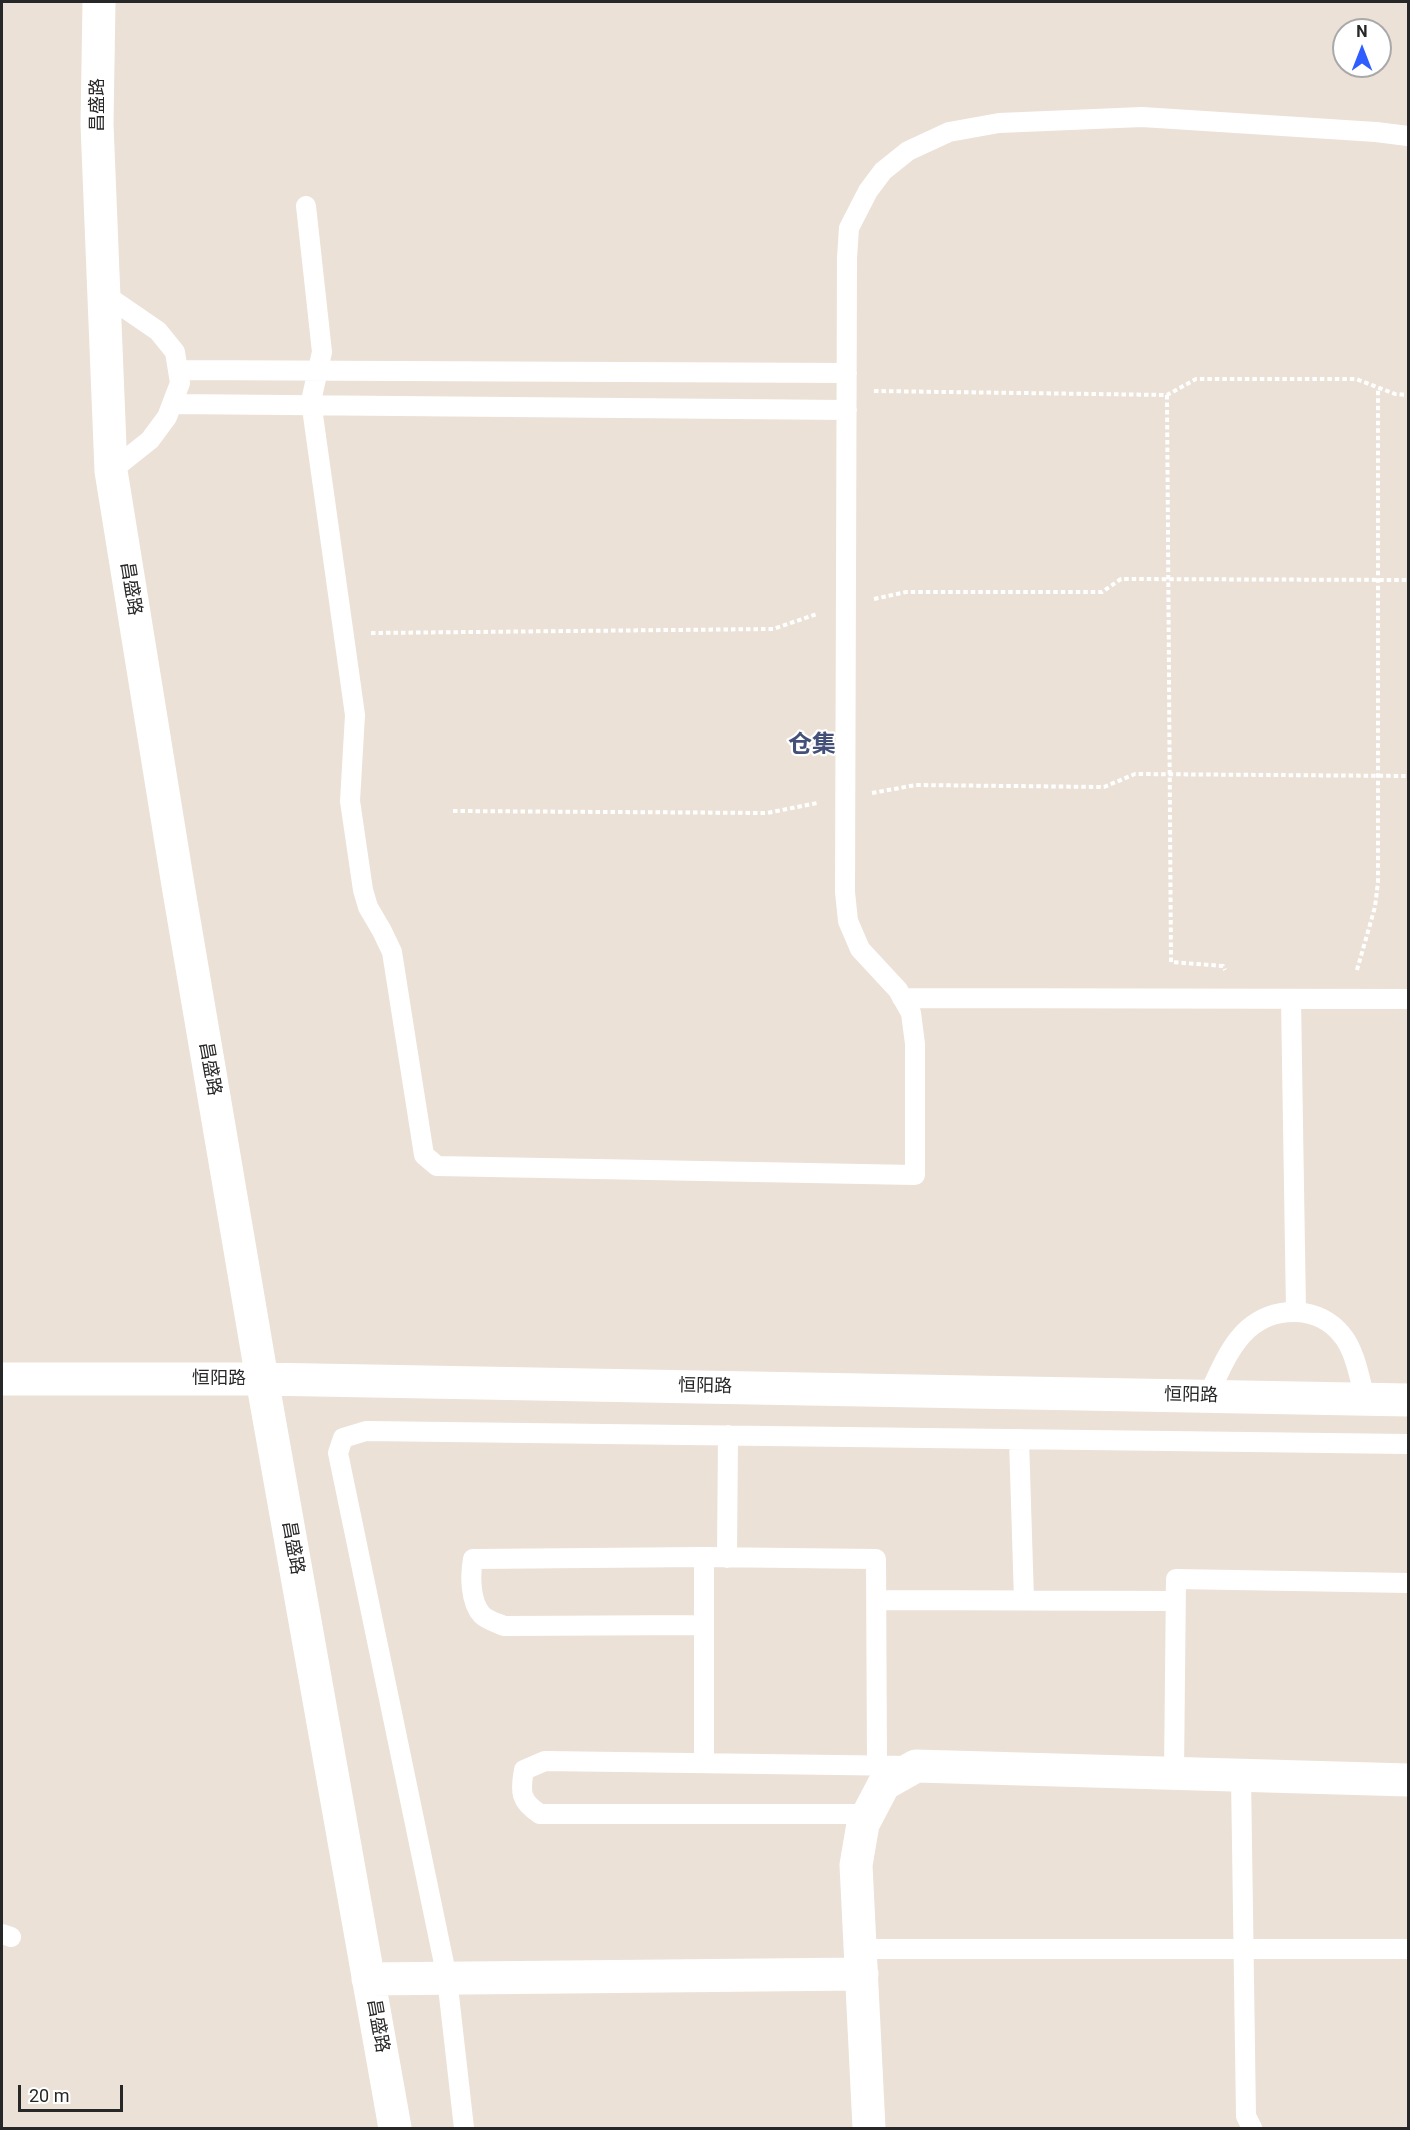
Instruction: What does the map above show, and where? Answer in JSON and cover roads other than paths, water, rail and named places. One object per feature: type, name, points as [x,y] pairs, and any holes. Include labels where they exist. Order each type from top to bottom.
[{"type":"street","name":"昌盛路","points":[[99,2],[97,124],[111,471],[178,885],[262,1379],[395,2128]]},
{"type":"street","name":"恒阳路","points":[[2,1379],[262,1379],[1408,1400]]},
{"type":"street","points":[[869,2128],[856,1865],[863,1824],[884,1784],[916,1766],[1408,1780]]},
{"type":"street","points":[[368,1979],[861,1962]]},
{"type":"lane","points":[[306,206],[322,352],[311,405],[355,715],[350,801],[363,891],[368,907],[392,952],[424,1155],[437,1166],[915,1175],[915,1044],[911,1013],[898,990],[860,948],[848,921],[845,892],[846,391],[849,228],[868,191],[883,171],[908,151],[949,132],[999,123],[1142,117],[1408,136]]},
{"type":"lane","points":[[104,294],[158,331],[175,352],[180,383],[167,417],[150,440],[111,471]]},
{"type":"lane","points":[[178,370],[318,371],[846,391]]},
{"type":"lane","points":[[172,404],[311,405],[846,391]]},
{"type":"lane","points":[[902,998],[1408,999]]},
{"type":"lane","points":[[1291,999],[1296,1311]]},
{"type":"lane","points":[[1208,1396],[1231,1350],[1248,1329],[1271,1316],[1296,1311],[1324,1317],[1344,1336],[1356,1364],[1365,1400]]},
{"type":"lane","points":[[464,2128],[447,1978],[338,1454],[343,1438],[366,1431],[1408,1444]]},
{"type":"lane","points":[[727,1558],[728,1436]]},
{"type":"lane","points":[[1019,1439],[1024,1600]]},
{"type":"lane","points":[[704,1557],[704,1763]]},
{"type":"lane","points":[[704,1625],[504,1626],[484,1617],[475,1605],[471,1571],[473,1558],[876,1558],[877,1765]]},
{"type":"lane","points":[[1174,1773],[1176,1579],[1408,1583]]},
{"type":"lane","points":[[876,1600],[1175,1601]]},
{"type":"lane","points":[[869,1814],[540,1814],[528,1806],[521,1790],[524,1770],[545,1761],[916,1766]]},
{"type":"lane","points":[[1241,1776],[1246,2116],[1252,2128]]},
{"type":"lane","points":[[861,1962],[1243,1949],[1408,1949]]},
{"type":"district","name":"仓集","points":[[812,746]]}]
